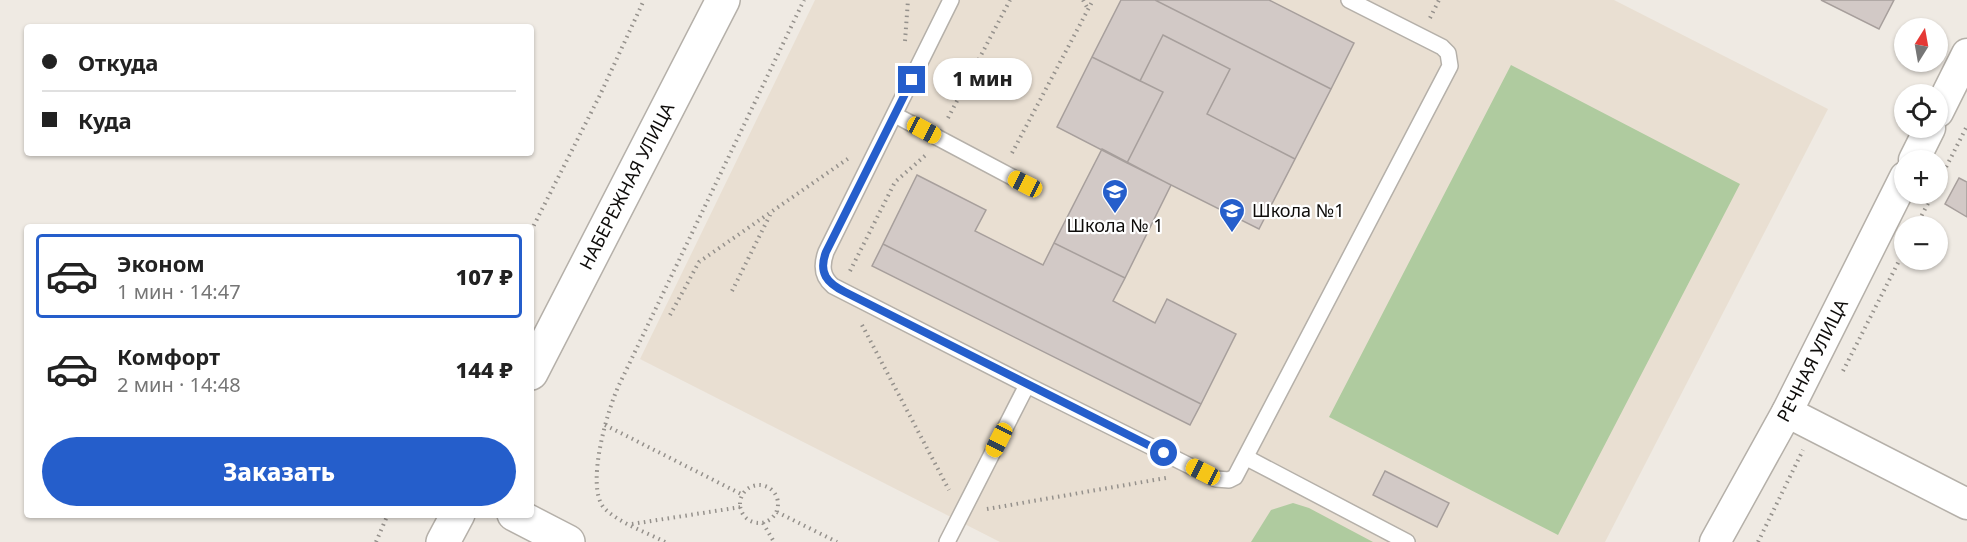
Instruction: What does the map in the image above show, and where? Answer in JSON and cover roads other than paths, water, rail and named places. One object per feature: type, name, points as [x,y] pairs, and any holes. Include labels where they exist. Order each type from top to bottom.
[{"type":"street","name":"НАБЕРЕЖНАЯ УЛИЦА","points":[[534,367],[723,0]]},
{"type":"street","points":[[1948,92],[1967,54]]},
{"type":"street","name":"РЕЧНАЯ УЛИЦА","points":[[1715,542],[1787,412],[1894,199]]},
{"type":"street","points":[[1787,412],[1967,504]]},
{"type":"street","points":[[443,542],[456,518]]},
{"type":"street","points":[[522,518],[568,542]]},
{"type":"lane","points":[[951,0],[824,258],[824,277],[833,286],[1027,385],[1216,479],[1229,480],[1235,477],[1247,458],[1450,66],[1448,53],[1442,47],[1349,0]]},
{"type":"lane","points":[[895,115],[1025,184]]},
{"type":"lane","points":[[947,542],[1027,385]]},
{"type":"lane","points":[[1247,458],[1407,542]]},
{"type":"place","name":"Школа № 1","points":[[1115,215]]},
{"type":"place","name":"Школа №1","points":[[1232,234]]}]
